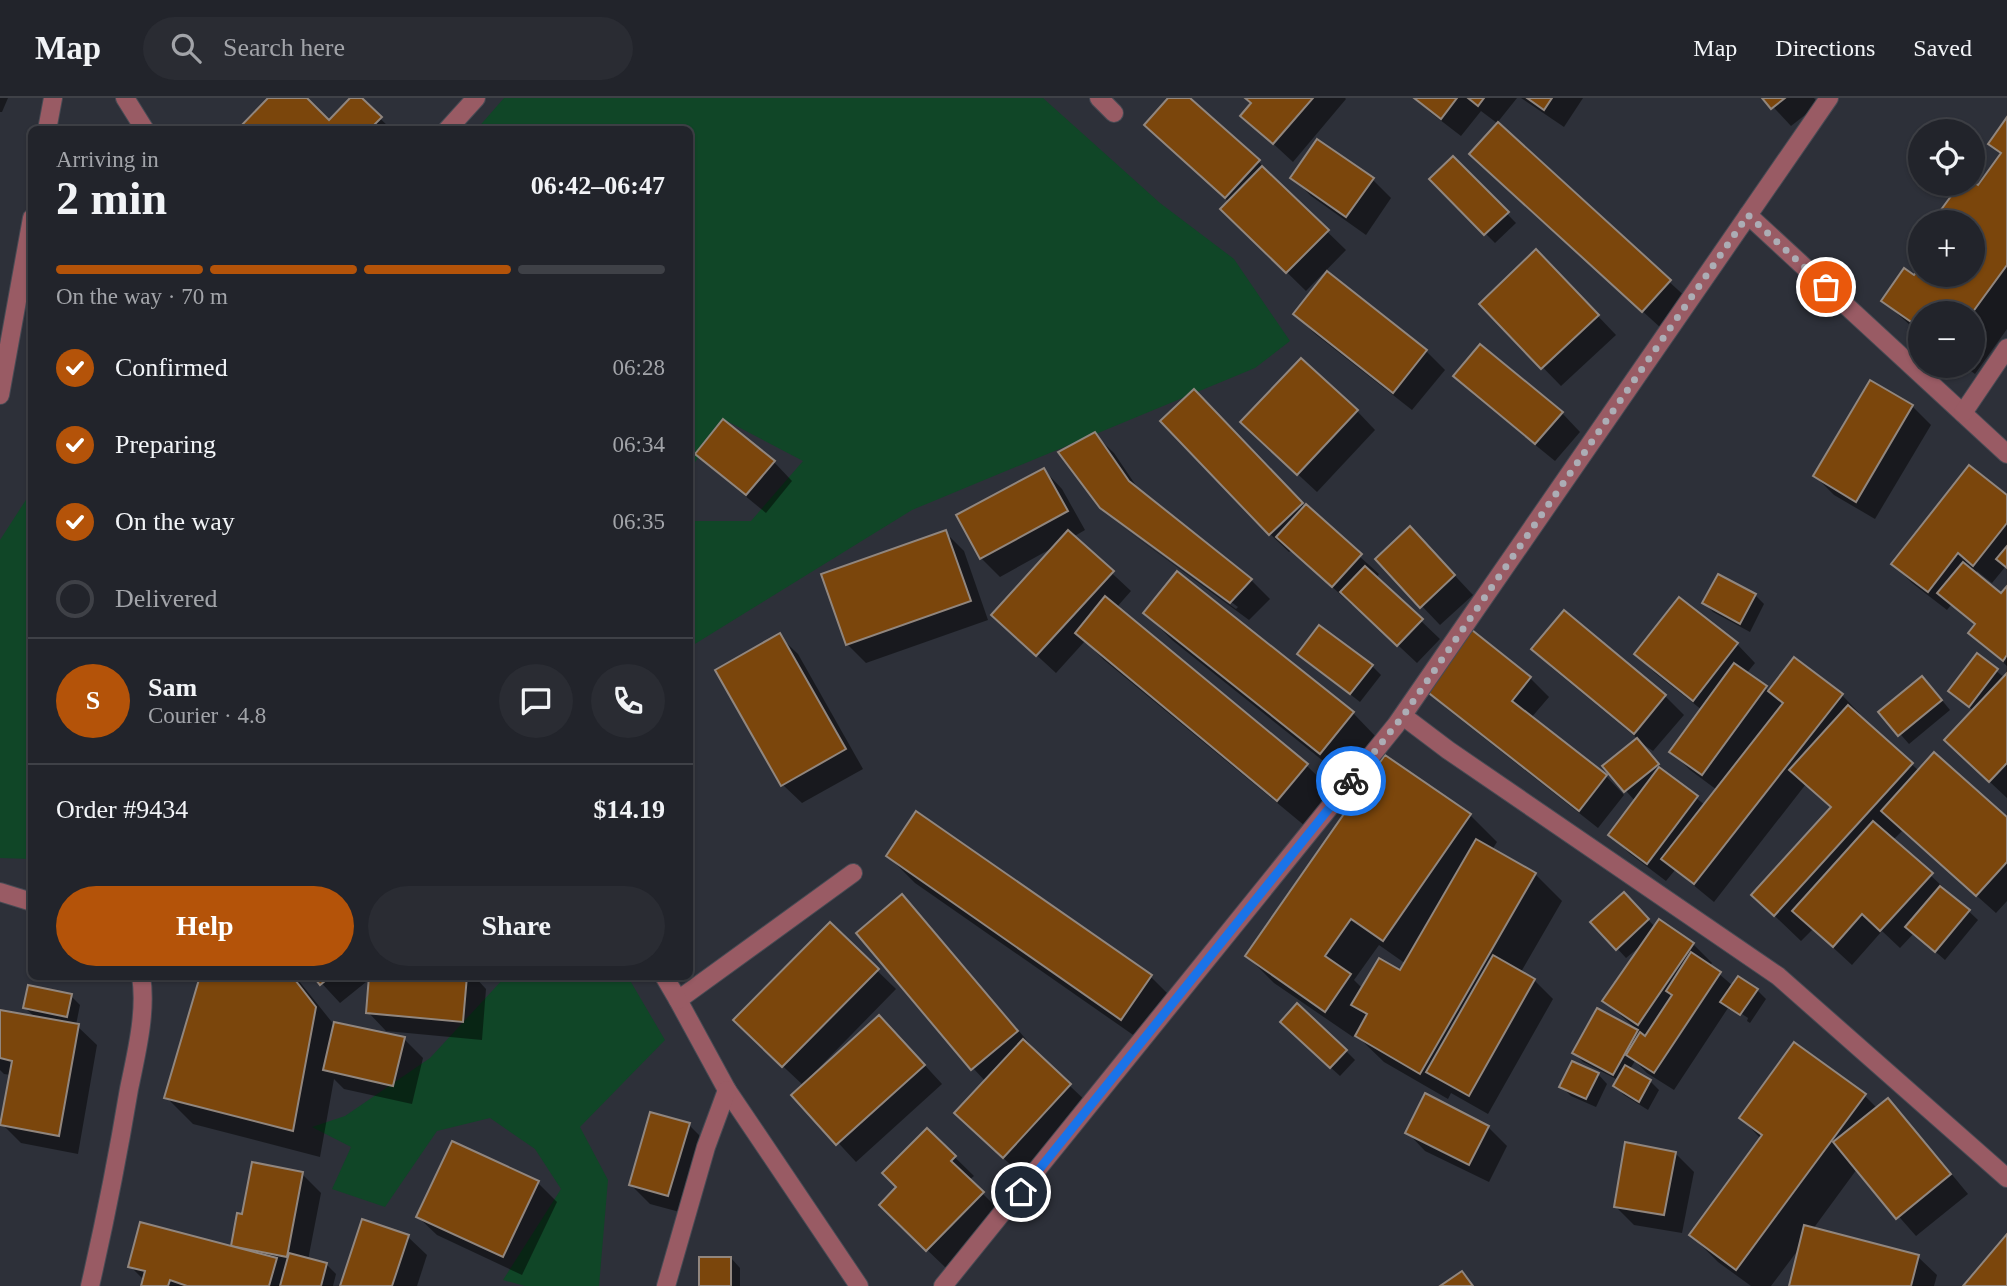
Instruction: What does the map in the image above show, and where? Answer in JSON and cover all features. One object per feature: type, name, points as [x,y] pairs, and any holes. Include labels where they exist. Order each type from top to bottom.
[{"type":"street","points":[[48,126],[53,98]]},
{"type":"street","points":[[125,98],[142,126]]},
{"type":"street","points":[[451,126],[476,98]]},
{"type":"street","points":[[1099,98],[1114,113]]},
{"type":"street","points":[[943,1286],[1403,716],[1829,98]]},
{"type":"street","points":[[1748,215],[2007,454]]},
{"type":"street","points":[[0,395],[28,240]]},
{"type":"street","points":[[1963,413],[2007,348]]},
{"type":"street","points":[[1403,716],[1448,750],[1778,976],[2007,1178]]},
{"type":"street","points":[[678,1000],[853,873]]},
{"type":"street","points":[[0,892],[28,901]]},
{"type":"street","points":[[90,1286],[108,1209],[138,1039],[141,980]]},
{"type":"street","points":[[666,980],[727,1090],[859,1286]]},
{"type":"street","points":[[666,1286],[706,1147],[727,1090]]},
{"type":"green space","points":[[504,98],[1043,98],[1160,203],[1234,259],[1290,341],[1255,368],[912,510],[693,645],[693,521],[751,521],[803,461],[723,419],[693,465],[693,126],[480,126]]},
{"type":"green space","points":[[28,497],[28,859],[0,858],[0,540]]},
{"type":"green space","points":[[502,980],[630,980],[665,1040],[580,1127],[608,1180],[599,1286],[525,1286],[503,1280],[561,1189],[535,1149],[490,1118],[437,1131],[385,1207],[332,1189],[351,1147],[312,1127],[345,1116],[430,1058]]},
{"type":"building","points":[[268,98],[307,98],[329,120],[350,98],[362,98],[382,117],[373,126],[241,126]]},
{"type":"building","points":[[1168,98],[1190,98],[1260,160],[1225,198],[1144,125]]},
{"type":"building","points":[[1245,98],[1313,98],[1273,144],[1240,116],[1251,103]]},
{"type":"building","points":[[1414,98],[1457,98],[1441,119]]},
{"type":"building","points":[[1468,98],[1484,98],[1478,106]]},
{"type":"building","points":[[1527,98],[1552,98],[1544,110]]},
{"type":"building","points":[[1762,98],[1785,98],[1771,109]]},
{"type":"building","points":[[2007,117],[2007,265],[1981,301],[1908,301],[1908,320],[1881,301],[1904,268],[1908,271],[1908,287],[1985,287],[1985,210],[1941,210],[1951,196],[1985,196],[1985,175],[2001,153],[1988,144]]},
{"type":"building","points":[[1498,122],[1671,280],[1642,312],[1469,154]]},
{"type":"building","points":[[1317,139],[1374,178],[1346,217],[1290,178]]},
{"type":"building","points":[[1453,156],[1509,212],[1484,235],[1429,179]]},
{"type":"building","points":[[1262,166],[1329,230],[1286,273],[1220,209]]},
{"type":"building","points":[[1536,249],[1599,315],[1541,369],[1479,304]]},
{"type":"building","points":[[1327,271],[1427,350],[1393,393],[1293,314]]},
{"type":"building","points":[[1480,344],[1563,412],[1535,444],[1453,376]]},
{"type":"building","points":[[1301,358],[1358,410],[1297,475],[1240,422]]},
{"type":"building","points":[[1870,380],[1913,405],[1856,502],[1813,476]]},
{"type":"building","points":[[1194,389],[1303,503],[1269,535],[1160,421]]},
{"type":"building","points":[[723,419],[775,461],[746,495],[695,454]]},
{"type":"building","points":[[1095,432],[1129,481],[1252,579],[1230,603],[1100,508],[1058,452]]},
{"type":"building","points":[[1969,465],[2007,495],[2007,523],[1973,566],[1958,553],[1928,592],[1891,564]]},
{"type":"building","points":[[1044,468],[1068,511],[980,559],[956,515]]},
{"type":"building","points":[[1306,504],[1362,554],[1332,587],[1276,537]]},
{"type":"building","points":[[1410,526],[1455,575],[1420,608],[1375,559]]},
{"type":"building","points":[[946,530],[971,601],[846,645],[821,574]]},
{"type":"building","points":[[1068,530],[1114,571],[1036,656],[991,615]]},
{"type":"building","points":[[2007,546],[2007,568],[1996,559]]},
{"type":"building","points":[[1963,562],[2001,593],[2007,586],[2007,655],[2003,661],[1968,633],[1975,624],[1937,593]]},
{"type":"building","points":[[1365,566],[1423,619],[1397,646],[1340,592]]},
{"type":"building","points":[[1177,571],[1354,712],[1320,754],[1143,613]]},
{"type":"building","points":[[1718,574],[1756,594],[1740,624],[1702,603]]},
{"type":"building","points":[[1105,596],[1308,764],[1277,801],[1075,633]]},
{"type":"building","points":[[1679,597],[1738,643],[1693,701],[1634,654]]},
{"type":"building","points":[[1564,610],[1666,695],[1634,734],[1531,649]]},
{"type":"building","points":[[1319,625],[1373,665],[1350,694],[1297,654]]},
{"type":"building","points":[[1472,630],[1531,677],[1512,701],[1607,775],[1579,811],[1425,690]]},
{"type":"building","points":[[780,633],[846,749],[781,786],[715,670]]},
{"type":"building","points":[[1977,653],[1998,669],[1969,707],[1948,691]]},
{"type":"building","points":[[1794,657],[1843,694],[1694,884],[1661,859],[1783,703],[1768,691]]},
{"type":"building","points":[[1734,663],[1767,686],[1702,775],[1669,752]]},
{"type":"building","points":[[2007,673],[2007,763],[1989,782],[1944,740]]},
{"type":"building","points":[[1922,676],[1942,700],[1898,736],[1878,712]]},
{"type":"building","points":[[1848,705],[1913,763],[1774,916],[1751,895],[1831,807],[1789,770]]},
{"type":"building","points":[[1637,738],[1659,764],[1624,792],[1602,766]]},
{"type":"building","points":[[1934,752],[2007,817],[2007,862],[1976,896],[1881,811]]},
{"type":"building","points":[[1385,755],[1471,814],[1383,941],[1351,919],[1325,956],[1351,974],[1325,1012],[1245,956]]},
{"type":"building","points":[[1659,767],[1698,796],[1647,864],[1608,835]]},
{"type":"building","points":[[916,811],[1152,975],[1121,1020],[886,856]]},
{"type":"building","points":[[1873,821],[1933,873],[1880,931],[1862,914],[1833,947],[1792,911]]},
{"type":"building","points":[[1476,839],[1536,873],[1420,1074],[1355,1036],[1367,1014],[1351,1005],[1379,958],[1400,970]]},
{"type":"building","points":[[1940,886],[1970,910],[1935,952],[1905,927]]},
{"type":"building","points":[[1624,892],[1649,919],[1616,950],[1590,922]]},
{"type":"building","points":[[902,894],[1018,1031],[971,1070],[856,933]]},
{"type":"building","points":[[1659,919],[1694,943],[1638,1025],[1602,1001]]},
{"type":"building","points":[[830,922],[879,969],[782,1067],[733,1020]]},
{"type":"building","points":[[1691,952],[1721,972],[1654,1073],[1626,1055],[1640,1032],[1645,1036],[1672,995],[1666,991]]},
{"type":"building","points":[[1493,955],[1535,979],[1469,1096],[1426,1072]]},
{"type":"building","points":[[1738,976],[1758,989],[1740,1015],[1720,1002]]},
{"type":"building","points":[[199,980],[295,980],[316,1007],[293,1131],[164,1098]]},
{"type":"building","points":[[369,980],[467,980],[463,1022],[366,1013]]},
{"type":"building","points":[[28,985],[72,994],[67,1017],[23,1008]]},
{"type":"building","points":[[1297,1003],[1347,1050],[1330,1068],[1280,1022]]},
{"type":"building","points":[[1597,1008],[1638,1030],[1613,1075],[1572,1053]]},
{"type":"building","points":[[0,1010],[79,1024],[59,1136],[0,1125],[12,1061],[0,1058]]},
{"type":"building","points":[[879,1015],[925,1065],[836,1145],[791,1095]]},
{"type":"building","points":[[334,1022],[405,1037],[393,1086],[323,1070]]},
{"type":"building","points":[[1023,1039],[1071,1084],[1003,1158],[954,1113]]},
{"type":"building","points":[[1794,1042],[1866,1094],[1736,1270],[1689,1235],[1762,1135],[1739,1118]]},
{"type":"building","points":[[1572,1061],[1599,1073],[1586,1099],[1559,1087]]},
{"type":"building","points":[[1625,1065],[1651,1080],[1639,1102],[1613,1086]]},
{"type":"building","points":[[1425,1093],[1489,1126],[1469,1165],[1405,1133]]},
{"type":"building","points":[[1888,1098],[1951,1174],[1896,1219],[1833,1142]]},
{"type":"building","points":[[650,1112],[690,1123],[668,1196],[629,1185]]},
{"type":"building","points":[[927,1128],[956,1156],[951,1161],[984,1192],[926,1251],[879,1205],[896,1187],[882,1173]]},
{"type":"building","points":[[452,1141],[539,1181],[503,1257],[416,1217]]},
{"type":"building","points":[[1625,1142],[1676,1152],[1664,1215],[1614,1207]]},
{"type":"building","points":[[252,1162],[303,1172],[287,1257],[231,1246],[237,1213],[242,1214]]},
{"type":"building","points":[[362,1219],[409,1235],[392,1286],[340,1286]]},
{"type":"building","points":[[140,1222],[277,1258],[269,1286],[187,1286],[170,1280],[168,1286],[141,1286],[145,1271],[128,1267]]},
{"type":"building","points":[[1804,1225],[1919,1255],[1911,1286],[1789,1286]]},
{"type":"building","points":[[2007,1234],[2007,1286],[1963,1286]]},
{"type":"building","points":[[289,1253],[327,1263],[321,1286],[280,1286]]},
{"type":"building","points":[[699,1257],[731,1257],[731,1286],[699,1286]]},
{"type":"building","points":[[1462,1271],[1473,1286],[1440,1286]]},
{"type":"way so far","points":[[1351,781],[1403,716],[1748,215],[1826,287]]},
{"type":"route","points":[[1021,1192],[1351,781]]}]
